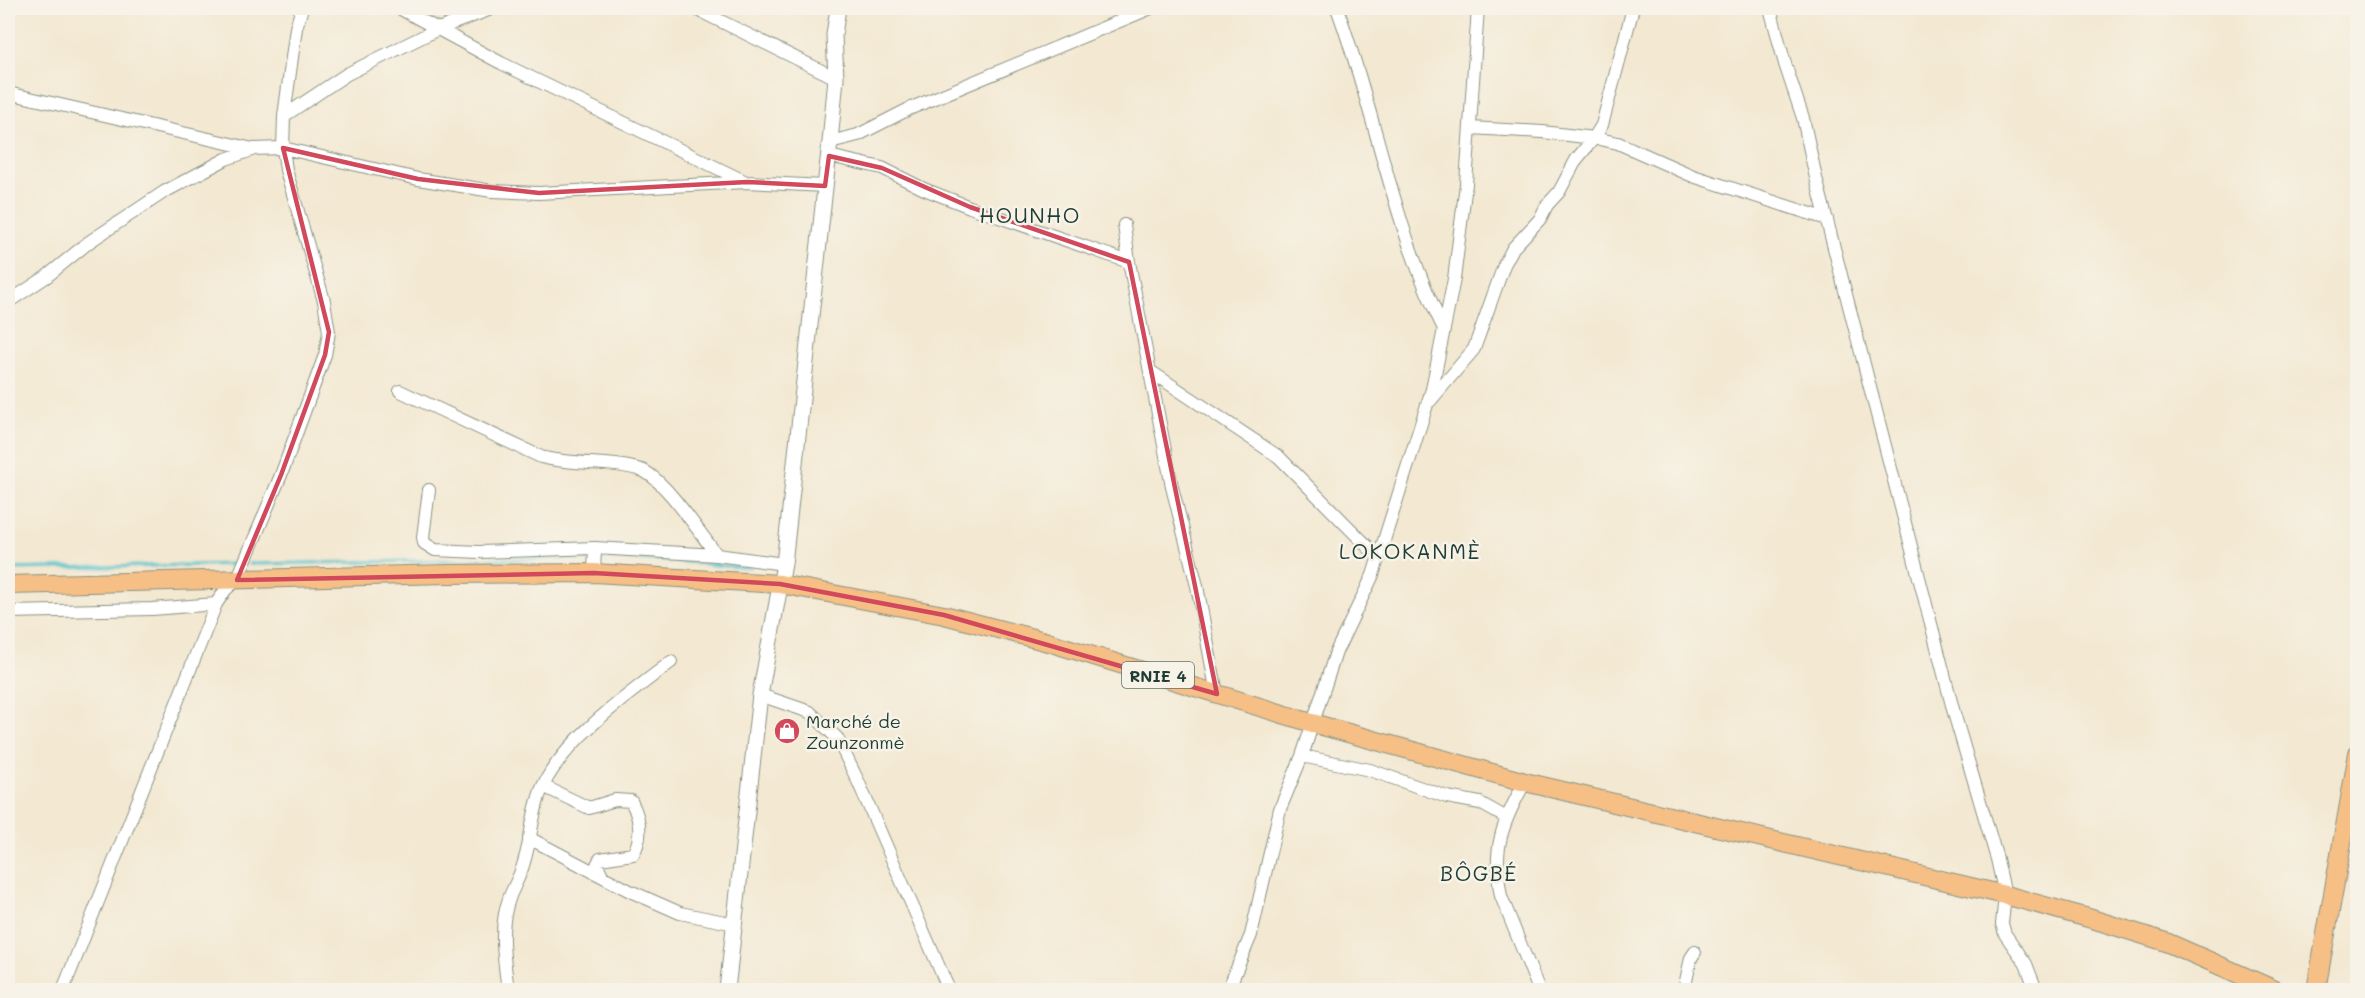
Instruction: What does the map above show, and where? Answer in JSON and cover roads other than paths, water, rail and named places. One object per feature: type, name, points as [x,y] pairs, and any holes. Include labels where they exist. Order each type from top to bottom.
[{"type":"main road","name":"RNIE 4","points":[[8,585],[448,574],[594,559],[780,584],[978,624],[1048,642],[1312,723],[1525,782],[2006,895],[2166,942],[2261,988]]},
{"type":"main road","points":[[2316,990],[2358,753]]},
{"type":"street","points":[[63,990],[216,604],[226,589],[237,580],[281,475],[325,355],[329,332],[319,280],[286,170],[283,148],[284,116],[296,28],[302,8]]},
{"type":"street","points":[[399,8],[501,63],[747,182]]},
{"type":"street","points":[[284,116],[347,74],[438,28],[494,8]]},
{"type":"street","points":[[694,8],[836,78]]},
{"type":"street","points":[[727,990],[760,695],[784,564],[830,149],[836,78],[834,35],[838,8]]},
{"type":"street","points":[[1337,8],[1354,52],[1415,264],[1444,329]]},
{"type":"street","points":[[1227,990],[1251,935],[1280,809],[1302,756],[1336,652],[1379,558],[1428,404],[1454,279],[1466,184],[1478,8]]},
{"type":"street","points":[[1428,404],[1474,350],[1503,265],[1513,248],[1540,219],[1547,205],[1559,192],[1576,160],[1602,125],[1634,8]]},
{"type":"street","points":[[1770,8],[1803,118],[1954,713],[1997,859],[2006,895],[2002,924],[2005,934],[2026,964],[2036,990]]},
{"type":"street","points":[[830,149],[909,110],[1146,9]]},
{"type":"street","points":[[8,93],[253,149],[283,148],[418,179],[492,191],[539,193],[747,182],[825,186]]},
{"type":"street","points":[[1470,128],[1542,132],[1594,138],[1618,144],[1693,176],[1827,219]]},
{"type":"street","points":[[8,302],[46,277],[89,242],[164,192],[226,159],[253,149]]},
{"type":"street","points":[[830,149],[882,168],[924,189],[970,207],[1129,262]]},
{"type":"street","points":[[1124,225],[1172,487],[1197,586],[1217,694]]},
{"type":"street","points":[[1150,371],[1279,457],[1379,558]]},
{"type":"street","points":[[400,391],[541,457],[559,462],[630,468],[649,473],[668,491],[717,555]]},
{"type":"street","points":[[429,490],[423,537],[424,543],[435,550],[594,559],[717,555],[784,564]]},
{"type":"street","points":[[8,612],[152,609],[216,604]]},
{"type":"street","points":[[508,990],[501,943],[503,921],[510,896],[521,874],[543,786],[562,759],[610,708],[671,662]]},
{"type":"street","points":[[760,695],[810,712],[837,738],[949,990]]},
{"type":"street","points":[[1302,756],[1370,770],[1447,796],[1480,803],[1505,818]]},
{"type":"street","points":[[1525,782],[1505,818],[1499,840],[1498,875],[1501,896],[1539,990]]},
{"type":"street","points":[[543,786],[589,808],[615,800],[631,801],[639,816],[638,846],[633,854],[600,859],[597,865],[601,873]]},
{"type":"street","points":[[530,837],[601,873],[630,891],[680,913],[735,924]]},
{"type":"street","points":[[1684,990],[1691,958],[1695,952]]},
{"type":"waterway","points":[[249,564],[590,558]]},
{"type":"waterway","points":[[597,558],[664,560],[750,568]]},
{"type":"waterway","points":[[8,569],[239,564]]},
{"type":"place","name":"Marché de Zounzonmè","points":[[787,731]]},
{"type":"district","name":"HOUNHO","points":[[1030,214]]},
{"type":"district","name":"LOKOKANMÈ","points":[[1410,550]]},
{"type":"district","name":"BÔGBÉ","points":[[1479,872]]}]
